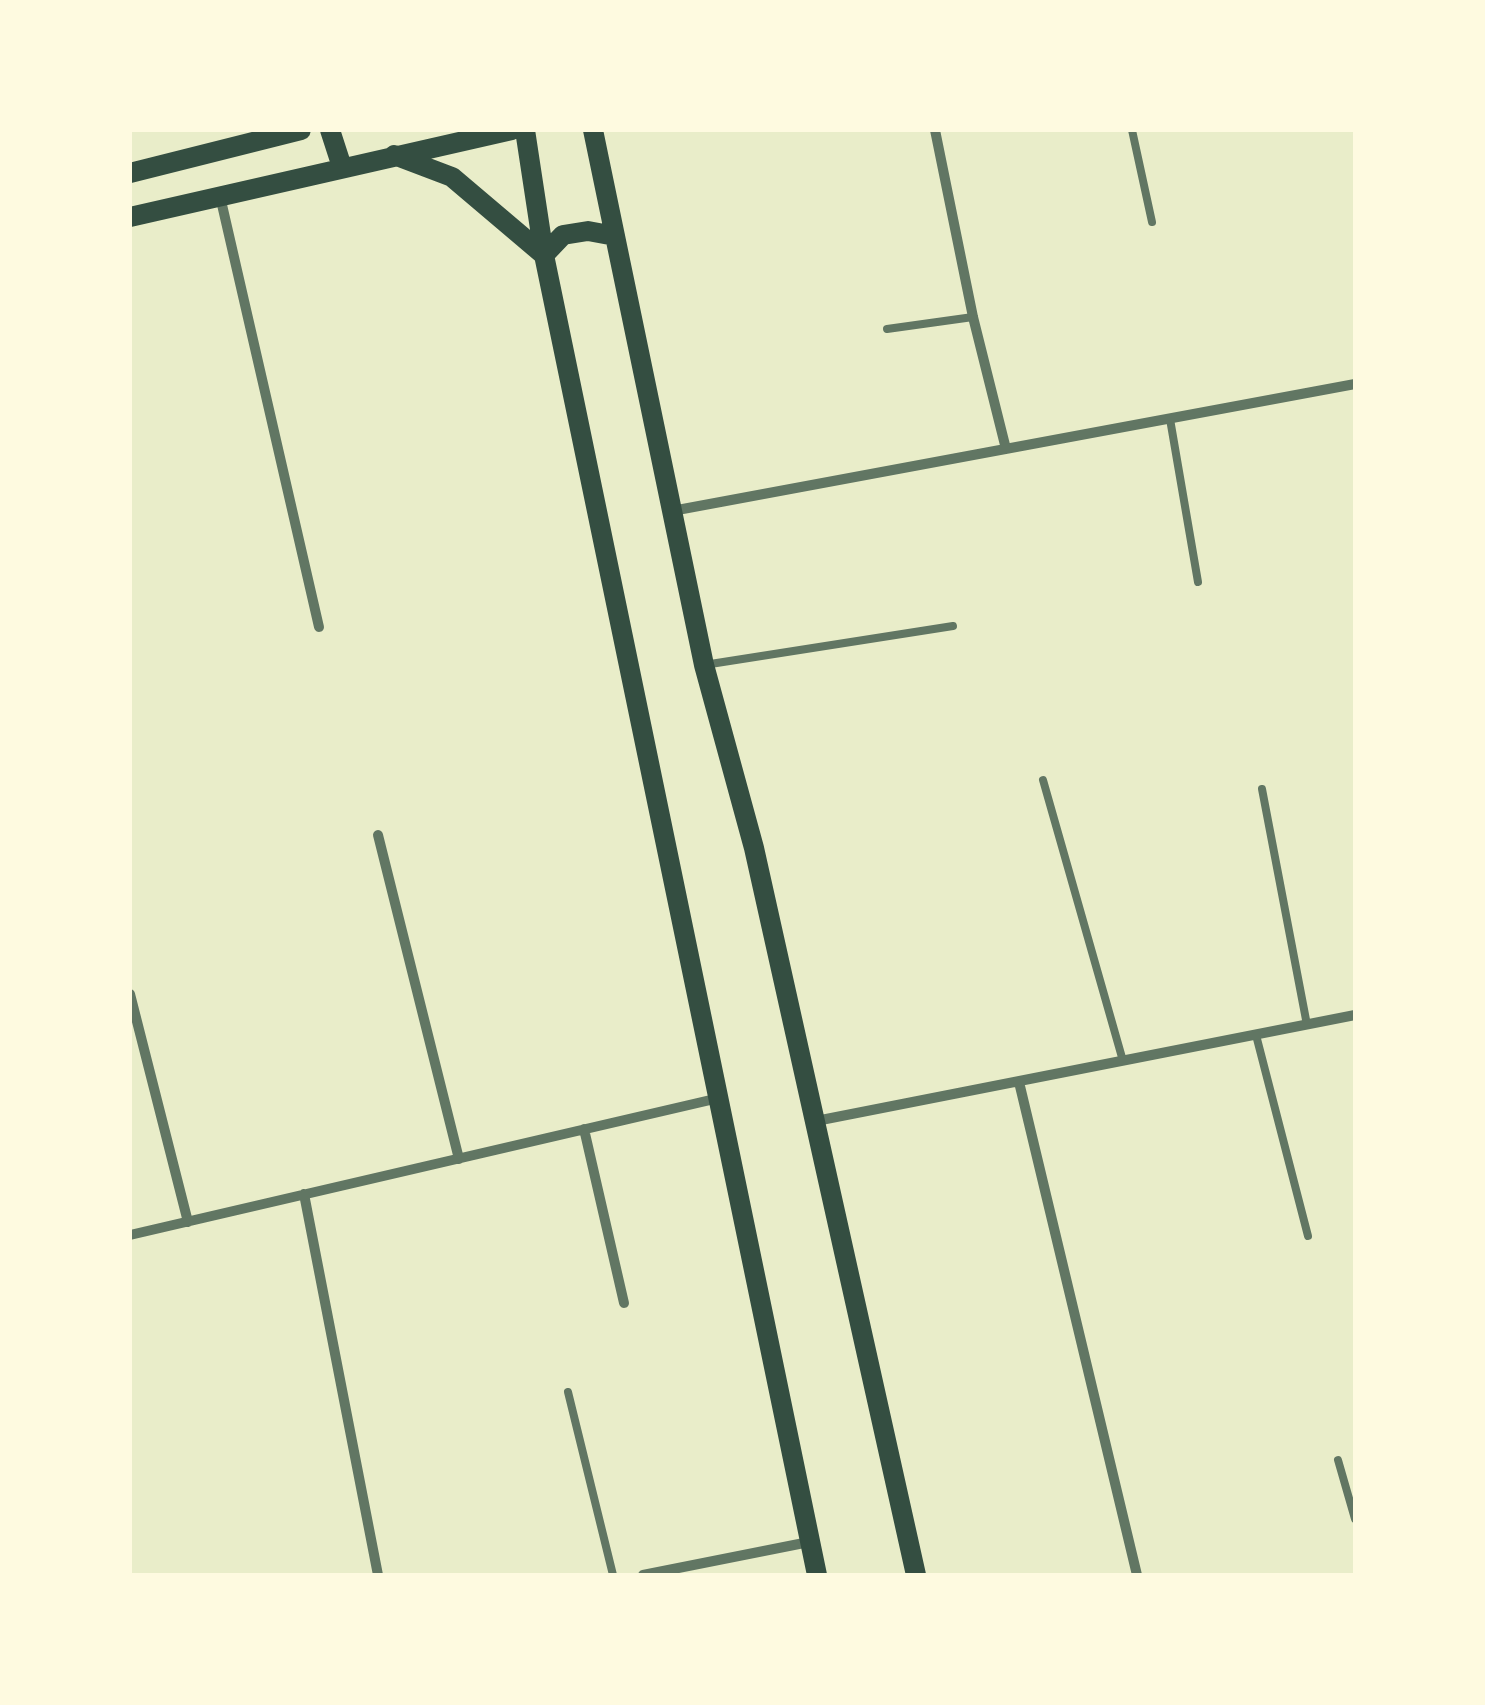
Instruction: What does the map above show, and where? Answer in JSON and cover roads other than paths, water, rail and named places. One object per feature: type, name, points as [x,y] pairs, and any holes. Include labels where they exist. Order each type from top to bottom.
[{"type":"main road","points":[[130,172],[266,134],[300,130]]},
{"type":"main road","points":[[330,130],[342,167]]},
{"type":"main road","points":[[130,216],[512,130]]},
{"type":"main road","points":[[525,130],[544,255],[817,1575]]},
{"type":"main road","points":[[594,130],[704,665],[754,848],[916,1575]]},
{"type":"main road","points":[[394,155],[452,177],[544,255]]},
{"type":"main road","points":[[544,255],[563,235],[588,231],[614,236]]},
{"type":"street","points":[[935,130],[1006,449]]},
{"type":"street","points":[[220,195],[319,626]]},
{"type":"street","points":[[672,511],[1355,384]]},
{"type":"street","points":[[378,835],[459,1158]]},
{"type":"street","points":[[130,994],[188,1222]]},
{"type":"street","points":[[816,1121],[1355,1015]]},
{"type":"street","points":[[1019,1082],[1137,1575]]},
{"type":"street","points":[[130,1235],[720,1098]]},
{"type":"street","points":[[584,1129],[624,1303]]},
{"type":"street","points":[[304,1194],[378,1575]]},
{"type":"street","points":[[643,1575],[810,1542]]},
{"type":"lane","points":[[1132,130],[1152,222]]},
{"type":"lane","points":[[887,329],[974,317]]},
{"type":"lane","points":[[1170,419],[1198,582]]},
{"type":"lane","points":[[704,665],[953,626]]},
{"type":"lane","points":[[1043,780],[1123,1062]]},
{"type":"lane","points":[[1262,788],[1307,1025]]},
{"type":"lane","points":[[1256,1035],[1308,1236]]},
{"type":"lane","points":[[568,1392],[613,1575]]},
{"type":"lane","points":[[1338,1460],[1355,1519]]}]
